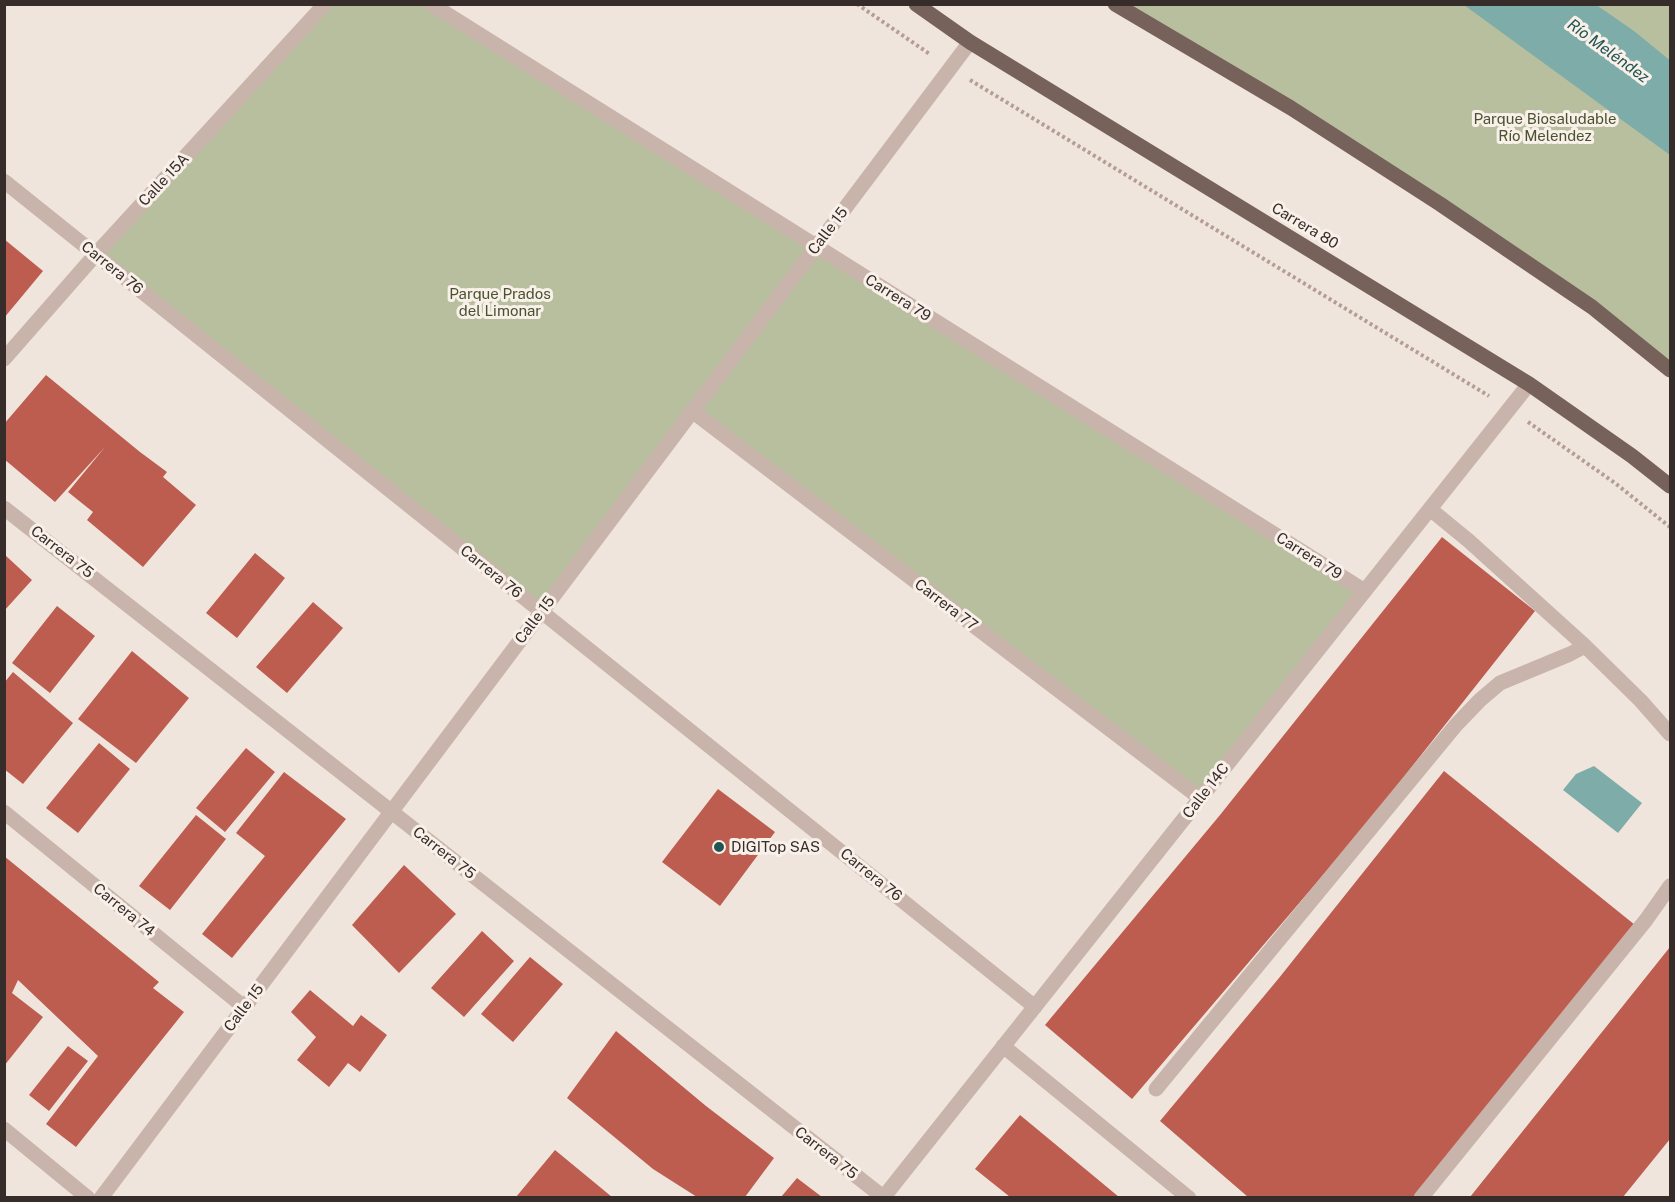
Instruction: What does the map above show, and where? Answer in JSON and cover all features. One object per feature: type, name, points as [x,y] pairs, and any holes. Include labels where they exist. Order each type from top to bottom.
[{"type":"main road","name":"Carrera 80","points":[[916,4],[970,42],[1529,384],[1671,486]]},
{"type":"main road","points":[[1115,4],[1291,108],[1440,204],[1592,307],[1671,370]]},
{"type":"street","name":"Calle 15A","points":[[4,359],[96,254],[325,4]]},
{"type":"street","name":"Carrera 79","points":[[431,4],[1365,591]]},
{"type":"street","name":"Calle 15","points":[[101,1197],[970,42]]},
{"type":"street","name":"Carrera 76","points":[[4,181],[1035,1007]]},
{"type":"street","name":"Calle 14C","points":[[883,1197],[1529,384]]},
{"type":"street","name":"Carrera 77","points":[[692,411],[1200,798]]},
{"type":"street","name":"Carrera 75","points":[[4,508],[883,1197]]},
{"type":"street","points":[[1430,509],[1478,549],[1585,646],[1671,734]]},
{"type":"street","points":[[1156,1089],[1456,725],[1480,700],[1500,683],[1585,646]]},
{"type":"street","name":"Carrera 74","points":[[4,812],[244,1007]]},
{"type":"street","points":[[1421,1197],[1646,920],[1671,886]]},
{"type":"street","points":[[1004,1046],[1189,1197]]},
{"type":"street","points":[[4,1129],[87,1197]]},
{"type":"path","points":[[857,4],[950,68],[1509,409],[1615,483],[1671,527]]},
{"type":"green space","name":"Parque Prados del Limonar","points":[[325,5],[431,5],[1365,591],[1200,798],[692,412],[541,612],[96,254]]},
{"type":"green space","name":"Parque Biosaludable Río Melendez","points":[[1115,5],[1670,5],[1670,370],[1592,307]]},
{"type":"water","points":[[1464,5],[1520,5],[1631,85],[1670,117],[1670,155]]},
{"type":"water","points":[[1594,766],[1642,803],[1618,833],[1563,790],[1576,774]]},
{"type":"building","points":[[4,239],[43,271],[4,318]]},
{"type":"building","points":[[46,375],[167,472],[163,477],[196,505],[143,567],[87,520],[93,512],[68,492],[105,447],[55,502],[4,459],[4,424]]},
{"type":"building","points":[[1442,537],[1535,611],[1365,826],[1132,1099],[1045,1025],[1220,815]]},
{"type":"building","points":[[255,553],[285,578],[237,638],[206,613]]},
{"type":"building","points":[[4,554],[32,580],[4,611]]},
{"type":"building","points":[[313,602],[343,628],[287,693],[256,667]]},
{"type":"building","points":[[57,606],[95,636],[50,693],[12,663]]},
{"type":"building","points":[[132,651],[189,698],[136,763],[78,719]]},
{"type":"building","points":[[13,672],[73,723],[23,784],[4,769],[4,683]]},
{"type":"building","points":[[99,743],[130,769],[78,833],[46,808]]},
{"type":"building","points":[[246,748],[275,772],[225,832],[196,808]]},
{"type":"building","points":[[1444,771],[1635,925],[1414,1197],[1248,1197],[1160,1121],[1279,978]]},
{"type":"building","points":[[284,772],[346,819],[232,958],[202,934],[265,856],[236,833]]},
{"type":"building","name":"DIGITop SAS","points":[[718,789],[775,832],[720,906],[662,862]]},
{"type":"building","points":[[196,815],[226,839],[170,910],[139,886]]},
{"type":"building","points":[[4,856],[159,982],[153,988],[184,1012],[76,1147],[46,1124],[98,1056],[18,980],[12,993],[43,1017],[4,1066]]},
{"type":"building","points":[[404,865],[456,914],[399,973],[352,925]]},
{"type":"building","points":[[482,931],[514,961],[464,1017],[431,988]]},
{"type":"building","points":[[1670,947],[1670,1139],[1623,1197],[1470,1197]]},
{"type":"building","points":[[530,957],[563,984],[513,1042],[481,1014]]},
{"type":"building","points":[[310,990],[353,1026],[361,1015],[387,1035],[360,1072],[348,1063],[329,1087],[297,1060],[316,1037],[291,1012]]},
{"type":"building","points":[[616,1031],[706,1106],[774,1158],[745,1197],[697,1197],[653,1169],[567,1098]]},
{"type":"building","points":[[68,1046],[88,1061],[49,1111],[29,1095]]},
{"type":"building","points":[[1020,1115],[1119,1197],[1010,1197],[975,1169]]},
{"type":"building","points":[[555,1150],[612,1197],[516,1197]]},
{"type":"building","points":[[797,1178],[822,1197],[781,1197]]},
{"type":"waterway","name":"Río Meléndez","points":[[1544,4],[1615,53],[1670,98]]},
{"type":"place","name":"DIGITop SAS","points":[[719,847]]}]
